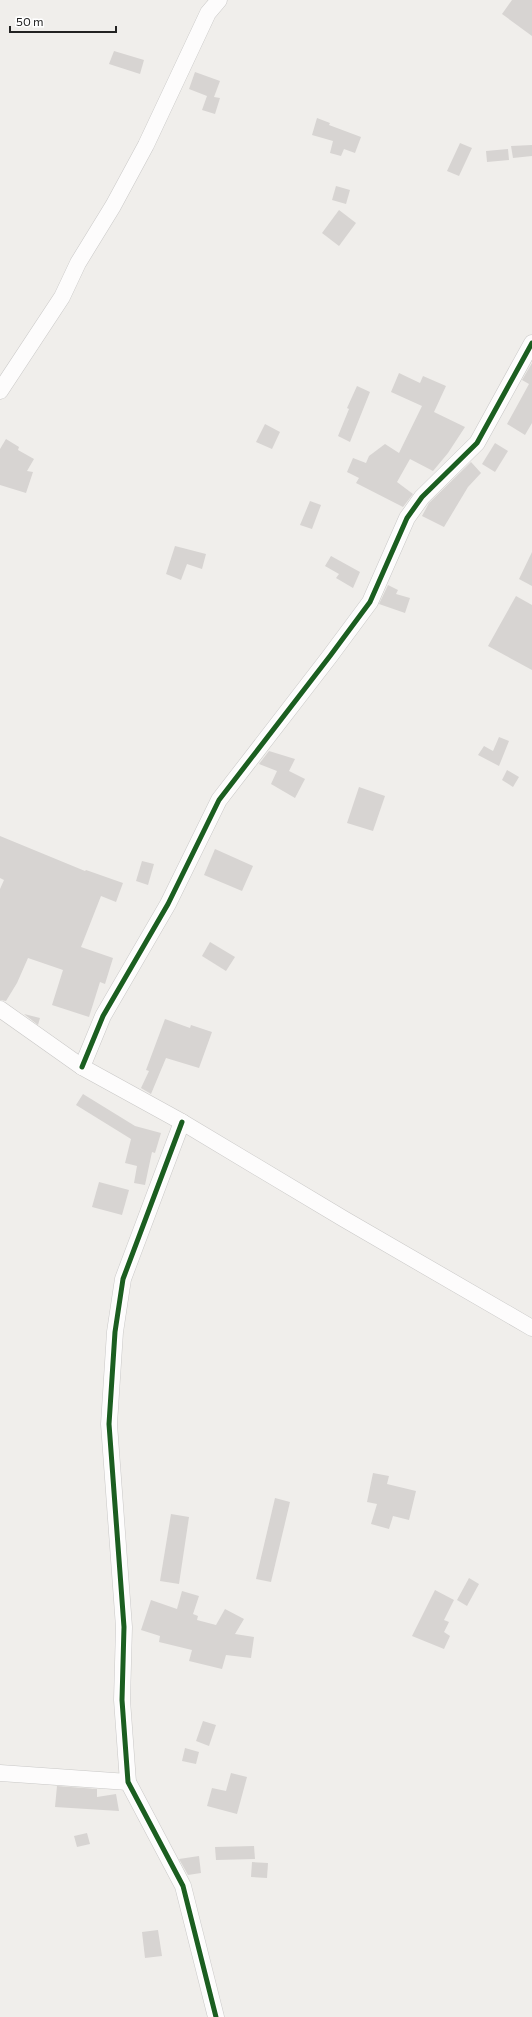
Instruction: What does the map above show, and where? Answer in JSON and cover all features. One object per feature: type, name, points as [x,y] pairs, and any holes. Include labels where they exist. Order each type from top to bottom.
[{"type":"street","points":[[0,391],[62,297],[78,263],[113,206],[146,145],[208,13],[219,0]]},
{"type":"street","points":[[82,1066],[104,1016],[168,904],[219,800],[370,602],[407,518],[422,497],[477,443],[532,343]]},
{"type":"street","points":[[0,1009],[82,1066],[182,1122],[344,1220],[532,1328]]},
{"type":"street","points":[[182,1122],[123,1279],[114,1332],[109,1424],[124,1627],[122,1700],[128,1782],[183,1886],[216,2017]]},
{"type":"street","points":[[0,1773],[128,1782]]},
{"type":"building","points":[[512,0],[532,0],[532,36],[502,14]]},
{"type":"building","points":[[114,51],[144,60],[140,74],[109,64]]},
{"type":"building","points":[[195,72],[220,81],[214,97],[220,98],[215,114],[202,110],[207,96],[189,89]]},
{"type":"building","points":[[317,118],[330,123],[329,125],[361,137],[355,153],[344,149],[341,156],[330,153],[333,141],[312,135]]},
{"type":"building","points":[[460,143],[472,148],[459,176],[447,171]]},
{"type":"building","points":[[532,145],[532,156],[513,158],[511,146]]},
{"type":"building","points":[[508,149],[509,160],[487,162],[486,151]]},
{"type":"building","points":[[336,186],[350,190],[346,204],[332,200]]},
{"type":"building","points":[[339,210],[356,223],[339,246],[322,233]]},
{"type":"building","points":[[532,363],[532,423],[525,435],[507,424],[529,384],[522,380]]},
{"type":"building","points":[[399,373],[420,383],[423,376],[446,386],[434,412],[465,427],[448,453],[433,471],[410,459],[397,482],[413,494],[403,507],[356,483],[359,478],[347,472],[353,458],[366,463],[369,456],[385,444],[399,453],[422,406],[391,392]]},
{"type":"building","points":[[357,386],[370,392],[350,442],[338,436],[349,409],[347,408]]},
{"type":"building","points":[[265,424],[280,432],[272,449],[256,442]]},
{"type":"building","points":[[6,439],[19,447],[18,450],[34,459],[27,471],[33,472],[26,493],[0,485],[0,449]]},
{"type":"building","points":[[495,443],[508,451],[495,472],[482,464]]},
{"type":"building","points":[[471,462],[481,473],[468,487],[444,527],[422,516],[429,503]]},
{"type":"building","points":[[310,501],[321,505],[312,529],[300,525]]},
{"type":"building","points":[[175,546],[206,554],[202,569],[187,564],[181,580],[166,574]]},
{"type":"building","points":[[532,552],[532,586],[519,579]]},
{"type":"building","points":[[331,556],[360,572],[353,588],[336,578],[339,574],[325,566]]},
{"type":"building","points":[[388,585],[398,590],[396,594],[410,598],[405,613],[379,604]]},
{"type":"building","points":[[516,596],[532,605],[532,670],[488,646]]},
{"type":"building","points":[[499,737],[509,741],[499,766],[478,755],[484,746],[493,751]]},
{"type":"building","points":[[269,751],[295,759],[289,771],[305,779],[295,798],[271,784],[277,771],[259,764]]},
{"type":"building","points":[[507,770],[519,777],[513,787],[502,780]]},
{"type":"building","points":[[359,787],[385,796],[373,831],[347,823]]},
{"type":"building","points":[[0,836],[85,871],[86,870],[123,883],[116,902],[101,896],[81,947],[113,958],[105,984],[100,982],[89,1017],[52,1005],[63,970],[28,958],[17,983],[6,1001],[0,1000],[0,889],[4,880],[0,878]]},
{"type":"building","points":[[215,849],[253,866],[242,891],[204,875]]},
{"type":"building","points":[[142,861],[154,864],[148,885],[136,881]]},
{"type":"building","points":[[210,942],[235,957],[226,971],[202,956]]},
{"type":"building","points":[[24,1014],[40,1018],[38,1025]]},
{"type":"building","points":[[165,1019],[190,1028],[191,1025],[212,1032],[199,1068],[166,1058],[151,1094],[141,1088],[149,1071],[146,1070]]},
{"type":"building","points":[[83,1094],[135,1126],[161,1133],[155,1153],[152,1152],[145,1185],[134,1183],[137,1166],[125,1163],[131,1139],[76,1105]]},
{"type":"building","points":[[99,1182],[129,1190],[122,1215],[92,1207]]},
{"type":"building","points":[[373,1473],[389,1476],[387,1484],[416,1491],[409,1520],[393,1516],[389,1529],[371,1524],[377,1504],[367,1502]]},
{"type":"building","points":[[275,1498],[290,1502],[271,1582],[256,1579]]},
{"type":"building","points":[[171,1514],[189,1517],[179,1584],[160,1581]]},
{"type":"building","points":[[469,1578],[479,1584],[467,1606],[457,1600]]},
{"type":"building","points":[[435,1590],[454,1600],[444,1620],[449,1622],[444,1632],[450,1636],[444,1649],[412,1636]]},
{"type":"building","points":[[182,1591],[199,1596],[193,1614],[198,1616],[197,1620],[216,1625],[225,1609],[244,1619],[235,1634],[254,1637],[251,1658],[226,1655],[222,1669],[189,1661],[192,1650],[159,1642],[160,1636],[141,1630],[151,1600],[177,1609]]},
{"type":"building","points":[[203,1721],[216,1725],[209,1746],[196,1741]]},
{"type":"building","points":[[185,1748],[199,1752],[196,1764],[182,1761]]},
{"type":"building","points":[[231,1773],[247,1777],[237,1814],[207,1806],[212,1788],[226,1791]]},
{"type":"building","points":[[57,1786],[97,1789],[97,1797],[116,1794],[119,1811],[55,1807]]},
{"type":"building","points":[[87,1833],[90,1844],[77,1847],[74,1836]]},
{"type":"building","points":[[254,1846],[255,1859],[216,1860],[215,1847]]},
{"type":"building","points":[[199,1856],[201,1873],[188,1875],[179,1859]]},
{"type":"building","points":[[252,1862],[268,1863],[267,1878],[251,1877]]},
{"type":"building","points":[[158,1930],[162,1956],[145,1958],[142,1932]]},
{"type":"cycle path","points":[[82,1067],[103,1016],[168,904],[219,800],[370,602],[407,518],[422,497],[477,443],[532,343]]},
{"type":"cycle path","points":[[182,1122],[123,1279],[115,1332],[109,1424],[124,1627],[122,1700],[128,1782],[183,1886],[216,2017]]}]
